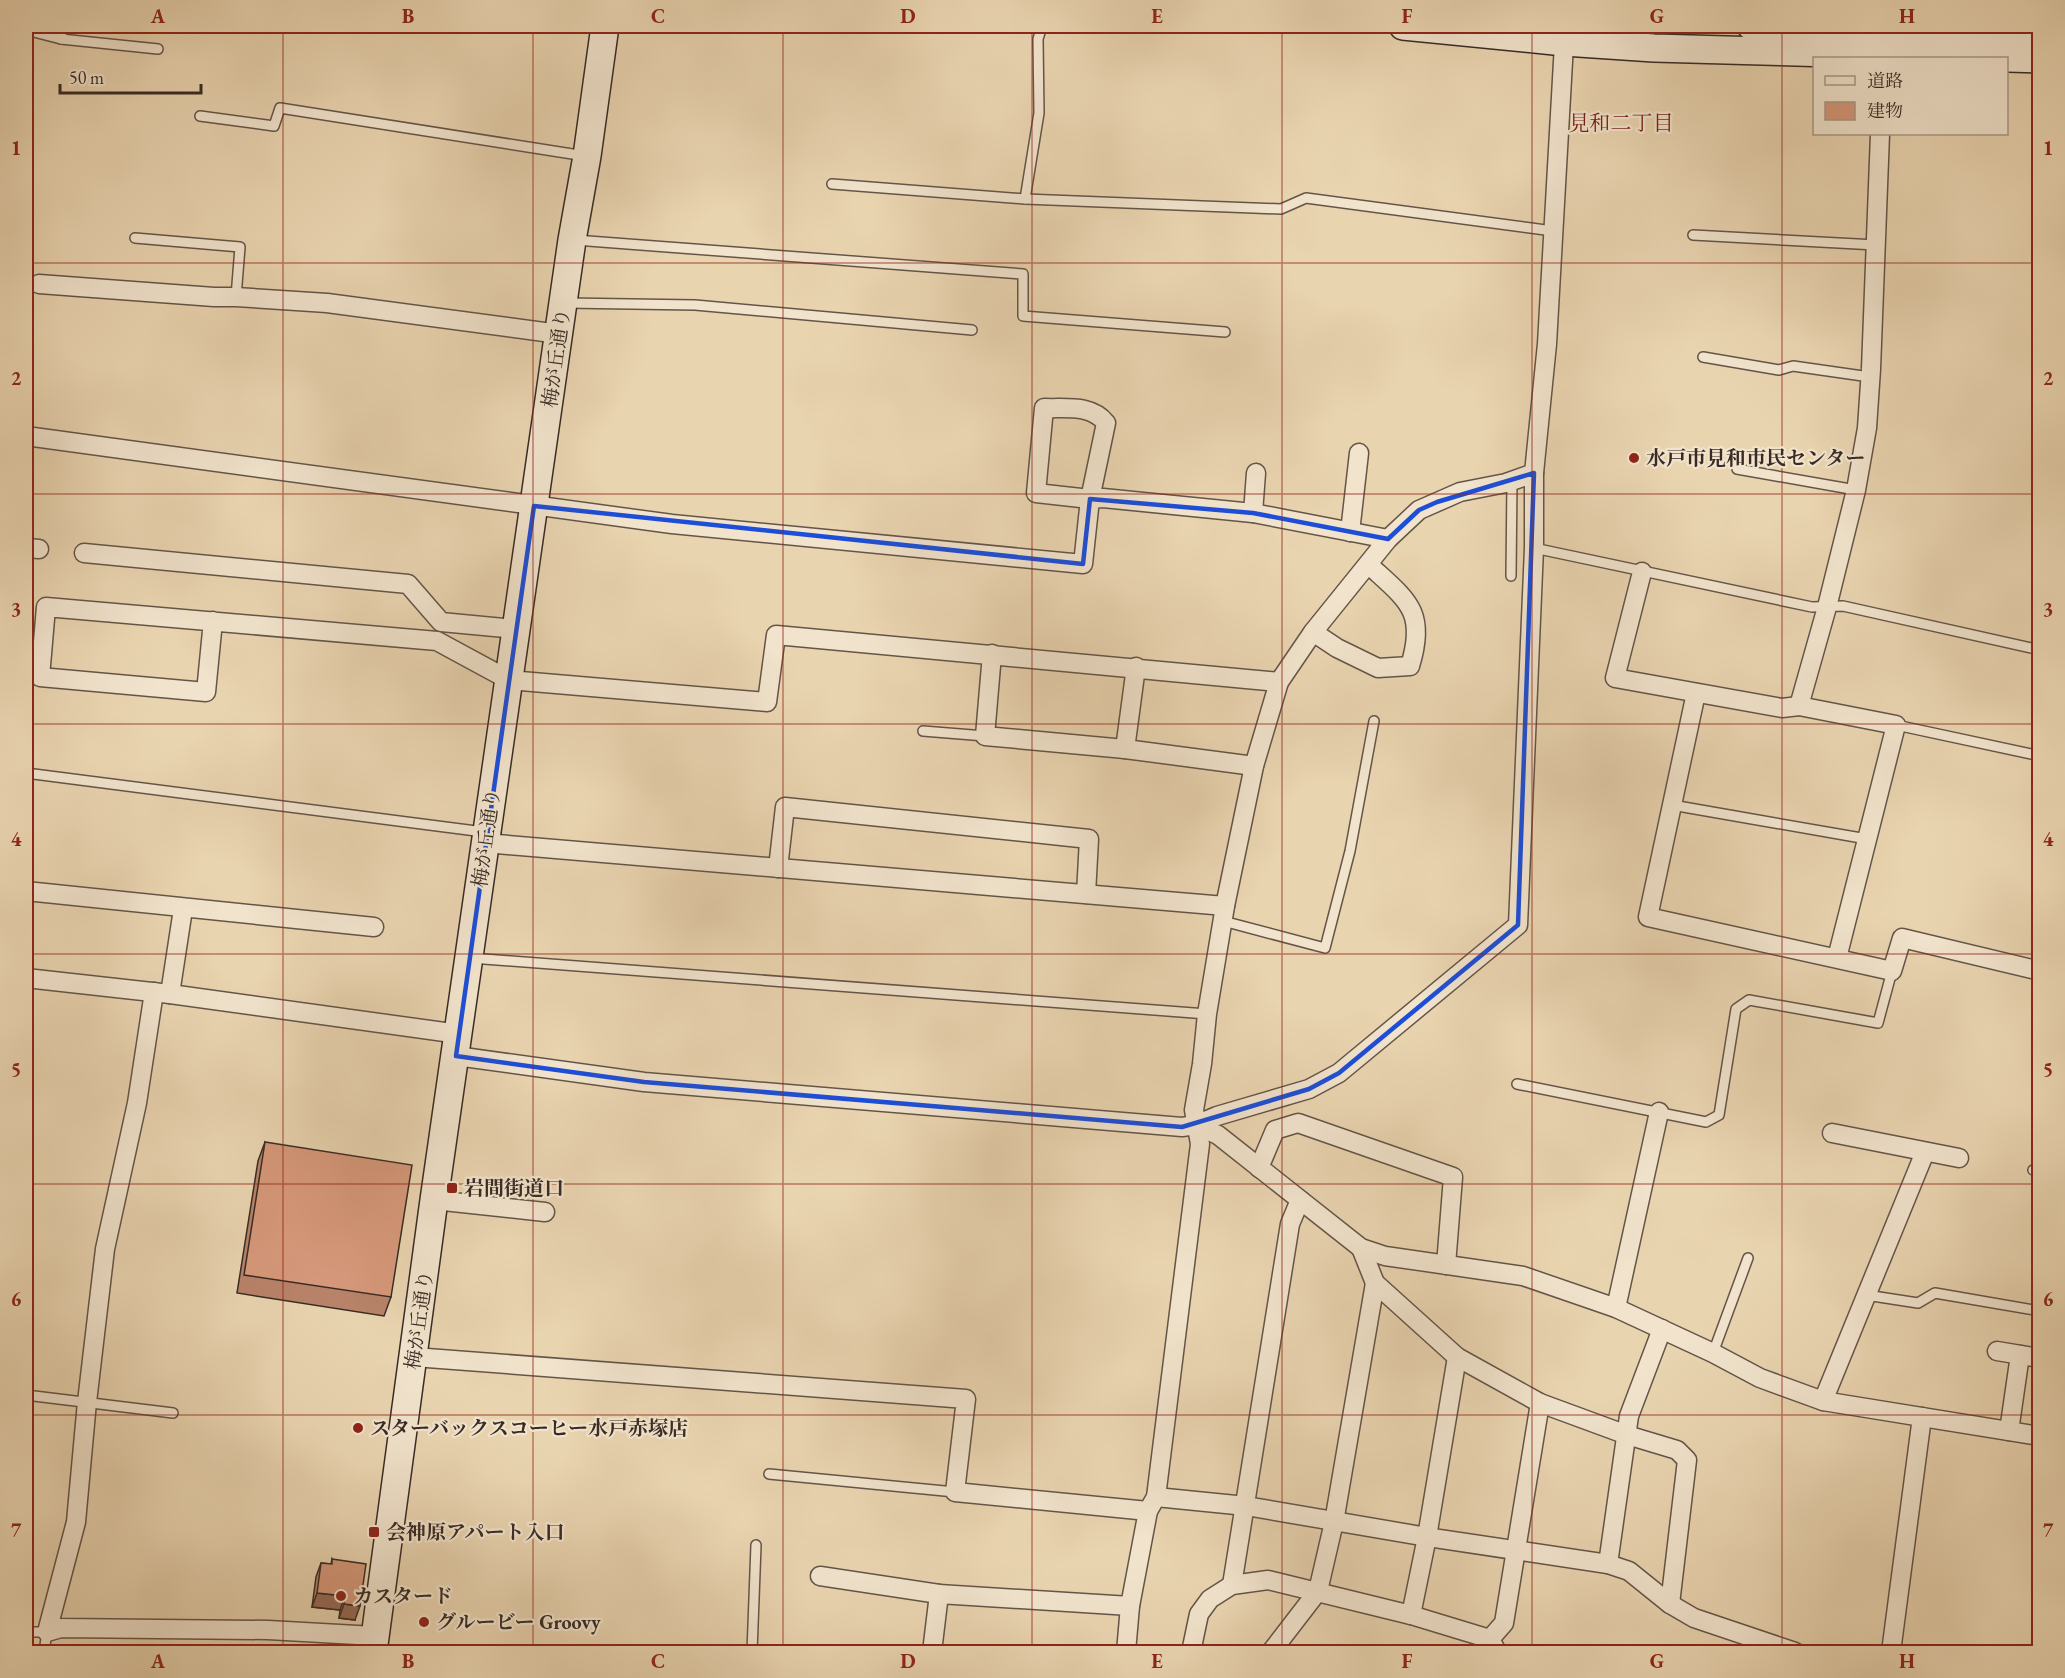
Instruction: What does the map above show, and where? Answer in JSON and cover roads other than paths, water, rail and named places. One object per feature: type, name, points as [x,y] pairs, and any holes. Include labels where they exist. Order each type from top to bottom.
[{"type":"street","name":"梅が丘通り","points":[[374,1648],[434,1200],[572,240],[587,156],[605,26]]},
{"type":"street","points":[[1403,26],[1564,34],[1654,48],[1935,57]]},
{"type":"street","points":[[1751,26],[2040,33]]},
{"type":"street","points":[[26,978],[162,994],[457,1045],[644,1083],[1182,1127],[1196,1125],[1218,1116],[1310,1089],[1339,1073],[1518,925],[1534,548],[1534,473],[1547,344],[1564,34]]},
{"type":"street","points":[[2008,58],[2040,59]]},
{"type":"street","points":[[1799,706],[1827,607],[1856,490],[1867,428],[1880,135]]},
{"type":"street","points":[[39,284],[327,303],[559,334]]},
{"type":"street","points":[[26,436],[672,524],[1083,564],[1090,499],[1106,423],[1100,415],[1088,410],[1044,408],[1036,494],[1090,499],[1103,498],[1253,513],[1388,539]]},
{"type":"street","points":[[1350,532],[1359,453]]},
{"type":"street","points":[[1253,513],[1256,472]]},
{"type":"street","points":[[1126,1653],[1130,1606],[1152,1504],[1200,1144],[1194,1110],[1207,1014],[1224,914],[1254,766],[1279,682],[1313,632],[1388,539],[1419,510],[1460,492],[1512,481],[1534,473]]},
{"type":"street","points":[[84,554],[408,584],[441,622],[516,629]]},
{"type":"street","points":[[1313,632],[1337,648],[1378,668],[1410,666],[1417,644],[1414,614],[1403,596],[1369,565]]},
{"type":"street","points":[[1642,572],[1615,678],[1782,708],[1799,706],[1896,725],[1837,958]]},
{"type":"street","points":[[213,621],[207,692],[40,677],[46,607],[213,621],[437,641],[509,680],[767,702],[776,635],[1279,682]]},
{"type":"street","points":[[992,654],[985,736],[1125,749],[1254,766]]},
{"type":"street","points":[[1125,749],[1136,667]]},
{"type":"street","points":[[1696,693],[1648,917],[1892,971],[1902,938],[2040,971]]},
{"type":"street","points":[[778,868],[785,807],[1089,839],[1086,894]]},
{"type":"street","points":[[486,838],[778,868],[1086,894],[1224,914]]},
{"type":"street","points":[[26,891],[374,927]]},
{"type":"street","points":[[47,1632],[76,1522],[105,1249],[183,909]]},
{"type":"street","points":[[1617,1308],[1659,1112]]},
{"type":"street","points":[[1258,1168],[1275,1130],[1298,1123],[1453,1177],[1446,1265]]},
{"type":"street","points":[[1196,1125],[1218,1135],[1361,1248],[1385,1256],[1523,1276],[1617,1308],[1760,1378],[1823,1401],[2040,1436]]},
{"type":"street","points":[[1832,1132],[1959,1158]]},
{"type":"street","points":[[1823,1401],[1925,1152]]},
{"type":"street","points":[[434,1200],[545,1212]]},
{"type":"street","points":[[1232,1585],[1290,1224],[1300,1200]]},
{"type":"street","points":[[1361,1248],[1375,1283],[1457,1357],[1540,1404],[1677,1450],[1687,1460],[1670,1605]]},
{"type":"street","points":[[1271,1653],[1318,1591],[1334,1522],[1375,1283]]},
{"type":"street","points":[[1608,1564],[1629,1416],[1662,1329]]},
{"type":"street","points":[[1997,1351],[2040,1358]]},
{"type":"street","points":[[2009,1431],[2020,1355]]},
{"type":"street","points":[[414,1357],[966,1400],[955,1492],[1152,1504],[1246,1506],[1426,1538],[1608,1564],[1629,1571],[1670,1605],[1694,1618],[1795,1653]]},
{"type":"street","points":[[1411,1615],[1457,1357]]},
{"type":"street","points":[[1191,1653],[1199,1614],[1210,1599],[1232,1585],[1268,1580],[1411,1615],[1494,1646],[1504,1623],[1540,1404]]},
{"type":"street","points":[[1891,1653],[1922,1417]]},
{"type":"street","points":[[820,1576],[939,1594],[1130,1606]]},
{"type":"street","points":[[932,1653],[939,1594]]},
{"type":"street","points":[[47,1632],[61,1628],[245,1630],[374,1648]]},
{"type":"lane","points":[[61,39],[62,26]]},
{"type":"lane","points":[[1025,199],[1039,113],[1038,39],[1042,26]]},
{"type":"lane","points":[[26,30],[61,39],[158,49]]},
{"type":"lane","points":[[200,116],[274,126],[280,108],[587,156]]},
{"type":"lane","points":[[832,184],[1025,199],[1281,209],[1306,198],[1553,231]]},
{"type":"lane","points":[[1693,235],[1876,245]]},
{"type":"lane","points":[[135,238],[240,247],[236,297]]},
{"type":"lane","points":[[572,240],[1023,274],[1023,316],[1225,332]]},
{"type":"lane","points":[[564,303],[695,305],[972,330]]},
{"type":"lane","points":[[1703,357],[1779,370],[1793,366],[1870,377]]},
{"type":"lane","points":[[1737,469],[1856,490]]},
{"type":"lane","points":[[1511,576],[1512,481]]},
{"type":"lane","points":[[1534,548],[1812,607],[1843,606],[2040,650]]},
{"type":"lane","points":[[1224,914],[1325,948],[1350,851],[1374,721]]},
{"type":"lane","points":[[1896,725],[2039,755]]},
{"type":"lane","points":[[923,731],[985,736]]},
{"type":"lane","points":[[26,773],[486,838]]},
{"type":"lane","points":[[1672,805],[1867,839]]},
{"type":"lane","points":[[469,958],[1207,1014]]},
{"type":"lane","points":[[1517,1084],[1706,1122],[1719,1115],[1736,1009],[1749,999],[1878,1023],[1892,971]]},
{"type":"lane","points":[[1713,1353],[1748,1258]]},
{"type":"lane","points":[[1866,1295],[1918,1303],[1935,1293],[2040,1311]]},
{"type":"lane","points":[[26,1395],[173,1413]]},
{"type":"lane","points":[[769,1474],[955,1492]]},
{"type":"lane","points":[[752,1653],[756,1545]]},
{"type":"lane","points":[[26,1632],[47,1632],[44,1653]]},
{"type":"place","name":"水戸市見和市民センター","points":[[1634,458]]},
{"type":"place","name":"岩間街道口","points":[[452,1188]]},
{"type":"place","name":"スターバックスコーヒー水戸赤塚店","points":[[358,1428]]},
{"type":"place","name":"会神原アパート入口","points":[[374,1532]]},
{"type":"place","name":"カスタード","points":[[341,1596]]},
{"type":"place","name":"グルービー Groovy","points":[[424,1622]]},
{"type":"district","name":"見和二丁目","points":[[1621,123]]}]
